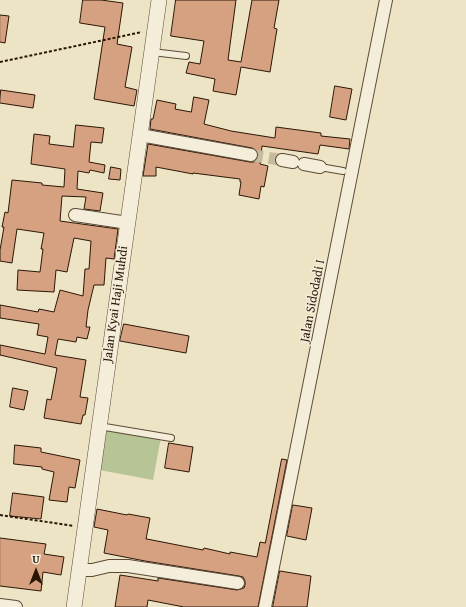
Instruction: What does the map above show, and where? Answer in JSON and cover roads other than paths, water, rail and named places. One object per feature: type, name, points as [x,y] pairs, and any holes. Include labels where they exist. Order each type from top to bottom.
[{"type":"street","name":"Jalan Kyai Haji Muhdi","points":[[74,607],[159,0]]},
{"type":"street","name":"Jalan Sidodadi I","points":[[266,607],[386,0]]},
{"type":"street","points":[[140,135],[251,155]]},
{"type":"street","points":[[293,162],[320,167]]},
{"type":"street","points":[[76,216],[128,223]]},
{"type":"street","points":[[79,570],[92,570],[109,566],[128,566],[238,583]]},
{"type":"street","points":[[0,605],[16,607]]},
{"type":"lane","points":[[152,52],[186,56]]},
{"type":"lane","points":[[320,167],[343,172]]},
{"type":"lane","points":[[99,426],[171,438]]},
{"type":"tunnel","points":[[251,155],[282,160]]}]
